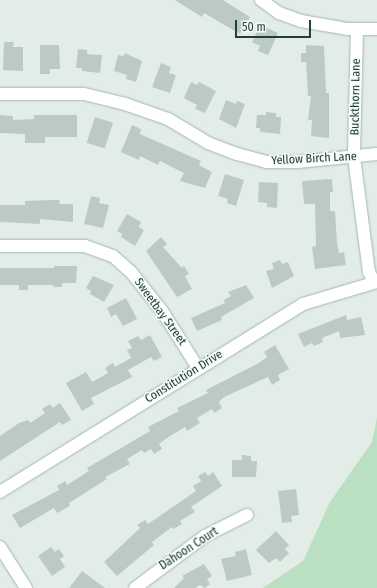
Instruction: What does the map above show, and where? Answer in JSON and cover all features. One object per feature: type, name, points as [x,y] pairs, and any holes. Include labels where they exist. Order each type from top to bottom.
[{"type":"street","points":[[261,0],[279,12],[301,21],[357,30],[377,28]]},
{"type":"street","name":"Buckthorn Lane","points":[[357,30],[354,157],[369,272],[375,282]]},
{"type":"street","name":"Yellow Birch Lane","points":[[0,94],[84,94],[126,104],[168,119],[208,143],[237,154],[266,162],[354,157],[377,154]]},
{"type":"street","name":"Sweetbay Street","points":[[0,246],[85,246],[113,256],[131,272],[162,311],[198,368]]},
{"type":"street","name":"Constitution Drive","points":[[0,492],[303,304],[375,282]]},
{"type":"street","name":"Dahoon Court","points":[[135,588],[205,536],[247,515]]},
{"type":"street","points":[[0,547],[26,588]]},
{"type":"green space","points":[[377,417],[377,588],[263,588],[303,561],[330,502],[372,442]]},
{"type":"building","points":[[175,0],[223,0],[250,17],[240,34],[204,13],[202,17]]},
{"type":"building","points":[[260,25],[278,33],[268,55],[258,51],[260,46],[252,42]]},
{"type":"building","points":[[4,42],[14,42],[13,47],[23,47],[23,71],[3,70]]},
{"type":"building","points":[[40,45],[59,45],[60,69],[50,69],[50,74],[40,74]]},
{"type":"building","points":[[306,45],[324,46],[326,93],[329,93],[329,138],[311,136],[312,120],[308,120],[311,96],[308,96],[306,62],[301,62],[301,53],[306,53]]},
{"type":"building","points":[[78,49],[87,50],[87,54],[102,55],[100,73],[82,71],[82,68],[76,68]]},
{"type":"building","points":[[125,53],[142,61],[136,82],[126,79],[127,75],[114,71],[118,55],[124,56]]},
{"type":"building","points":[[161,63],[171,67],[169,73],[176,75],[170,93],[152,87]]},
{"type":"building","points":[[191,82],[197,85],[199,82],[216,91],[205,113],[195,109],[197,105],[184,98]]},
{"type":"building","points":[[226,100],[236,104],[237,101],[245,104],[236,128],[219,119]]},
{"type":"building","points":[[266,112],[276,113],[276,117],[281,117],[280,134],[260,132],[260,128],[256,128],[257,115],[266,115]]},
{"type":"building","points":[[0,115],[13,116],[13,120],[34,119],[34,115],[77,115],[77,137],[45,137],[45,143],[25,143],[25,134],[0,133]]},
{"type":"building","points":[[95,117],[113,123],[105,149],[87,143]]},
{"type":"building","points":[[132,125],[141,129],[140,134],[201,161],[199,165],[212,172],[205,188],[180,181],[184,173],[160,161],[158,165],[140,156],[139,160],[121,152]]},
{"type":"building","points":[[225,174],[244,180],[236,206],[227,203],[228,199],[218,196]]},
{"type":"building","points":[[332,179],[333,192],[330,192],[330,211],[335,211],[339,253],[344,252],[346,265],[315,269],[312,247],[316,246],[315,204],[304,204],[302,181]]},
{"type":"building","points":[[259,182],[278,183],[277,208],[267,207],[267,203],[258,202]]},
{"type":"building","points":[[91,196],[100,198],[99,203],[109,205],[103,228],[84,224]]},
{"type":"building","points":[[60,200],[59,204],[73,204],[73,222],[40,219],[40,224],[0,222],[0,205],[25,205],[25,201]]},
{"type":"building","points":[[127,214],[141,222],[139,227],[144,230],[135,246],[121,237],[122,234],[117,231]]},
{"type":"building","points":[[161,237],[167,244],[163,247],[182,268],[184,266],[189,274],[185,276],[192,289],[177,297],[146,251]]},
{"type":"building","points":[[280,260],[282,264],[288,262],[294,276],[272,288],[266,271],[274,269],[272,263]]},
{"type":"building","points":[[54,266],[77,266],[76,283],[62,283],[62,287],[53,287],[53,285],[28,285],[28,290],[19,290],[19,285],[0,285],[0,268],[54,268]]},
{"type":"building","points":[[93,276],[114,285],[104,302],[90,294],[91,291],[86,288]]},
{"type":"building","points":[[246,285],[254,298],[221,317],[222,320],[197,331],[191,318],[225,303],[224,300],[231,296],[228,292]]},
{"type":"building","points":[[126,298],[137,319],[123,326],[116,314],[111,317],[107,308]]},
{"type":"building","points":[[346,315],[347,320],[361,317],[365,335],[340,338],[339,331],[322,338],[323,342],[314,346],[312,343],[304,347],[298,334]]},
{"type":"building","points":[[150,335],[162,357],[154,361],[151,357],[128,370],[132,377],[91,398],[94,404],[82,411],[66,383],[86,372],[92,382],[108,373],[105,368],[113,363],[115,367],[131,358],[127,350],[132,348],[128,341],[138,336],[141,340]]},
{"type":"building","points":[[275,345],[289,369],[278,375],[280,380],[272,385],[268,377],[224,397],[219,402],[222,408],[214,413],[212,409],[197,418],[200,423],[187,431],[185,427],[167,438],[159,444],[162,449],[154,454],[151,449],[144,453],[142,450],[127,459],[130,464],[105,477],[107,479],[69,503],[70,506],[57,513],[54,508],[20,528],[12,515],[59,490],[57,486],[65,481],[67,485],[89,471],[87,468],[150,431],[148,427],[179,411],[177,408],[208,393],[206,390],[259,363],[267,357],[264,352]]},
{"type":"building","points":[[60,403],[71,420],[62,425],[60,422],[0,461],[0,436],[19,423],[28,420],[30,423],[45,413],[42,409],[50,404],[53,408]]},
{"type":"building","points":[[242,455],[251,456],[251,461],[257,461],[256,477],[232,477],[232,460],[242,460]]},
{"type":"building","points":[[205,472],[208,476],[213,472],[222,486],[191,507],[195,512],[180,521],[182,524],[173,529],[172,527],[152,542],[154,545],[117,576],[104,562],[140,528],[137,525],[145,520],[148,524],[196,491],[193,486],[201,481],[198,476]]},
{"type":"building","points":[[296,489],[299,515],[291,516],[292,522],[282,523],[278,491]]},
{"type":"building","points":[[276,531],[289,545],[285,549],[289,553],[280,562],[276,558],[269,563],[256,550]]},
{"type":"building","points":[[51,547],[55,552],[59,549],[64,556],[60,559],[65,567],[52,576],[38,556]]},
{"type":"building","points":[[246,549],[252,575],[227,581],[221,559],[236,556],[235,552]]},
{"type":"building","points":[[204,564],[212,576],[207,579],[210,584],[205,588],[200,585],[195,588],[174,588],[184,578],[182,576]]},
{"type":"building","points":[[82,571],[105,588],[69,588]]}]
